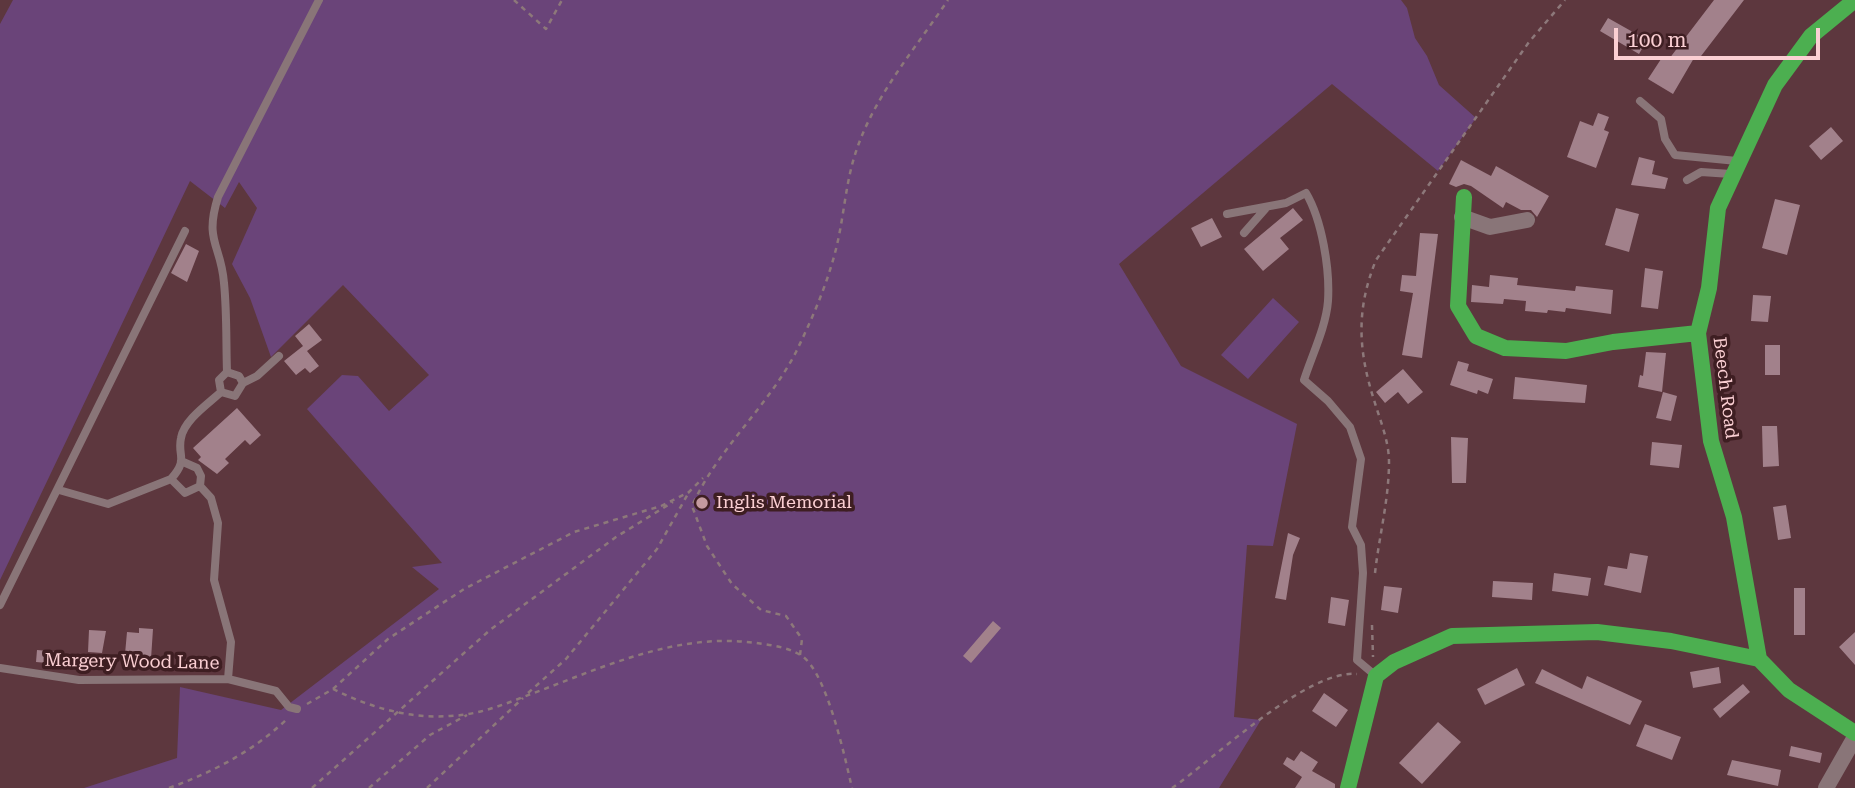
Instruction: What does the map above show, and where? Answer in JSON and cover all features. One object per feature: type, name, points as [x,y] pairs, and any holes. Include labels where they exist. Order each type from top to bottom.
[{"type":"street","name":"Beech Road","points":[[1759,659],[1734,517],[1711,441],[1698,333],[1709,288],[1718,208],[1775,85],[1791,59],[1828,19],[1855,1]]},
{"type":"street","points":[[1464,197],[1458,306],[1476,336],[1505,348],[1566,351],[1613,342],[1698,333]]},
{"type":"street","points":[[1462,217],[1490,227],[1527,220]]},
{"type":"street","points":[[1348,788],[1376,676],[1423,647],[1452,636],[1597,632],[1671,641],[1759,659],[1789,690],[1855,735],[1826,788]]},
{"type":"lane","points":[[59,490],[108,504],[171,479],[183,455],[180,441],[184,429],[220,392],[219,380],[227,372],[224,281],[211,229],[212,216],[218,197],[319,0]]},
{"type":"lane","points":[[1640,101],[1661,119],[1665,139],[1675,155],[1737,168]]},
{"type":"lane","points":[[1688,180],[1702,172],[1737,168]]},
{"type":"lane","points":[[1227,214],[1286,203],[1306,193],[1316,210],[1321,230],[1328,301],[1304,380],[1328,401],[1350,427],[1361,459],[1352,527],[1361,545],[1363,573],[1357,660],[1376,676]]},
{"type":"lane","points":[[1244,233],[1266,208]]},
{"type":"lane","points":[[0,605],[185,231]]},
{"type":"lane","points":[[220,392],[235,396],[243,383],[257,376],[279,356]]},
{"type":"lane","points":[[227,372],[239,376],[243,383]]},
{"type":"lane","points":[[181,461],[197,468],[201,476],[200,486],[211,498],[218,523],[214,580],[231,642],[228,679]]},
{"type":"lane","points":[[171,479],[185,493],[200,486]]},
{"type":"lane","name":"Margery Wood Lane","points":[[0,668],[79,680],[228,679],[276,691],[289,707],[297,709]]},
{"type":"path","points":[[514,0],[546,29],[562,0]]},
{"type":"path","points":[[312,788],[490,630],[616,537],[689,492],[705,476],[775,389],[795,353],[826,286],[852,164],[867,125],[883,96],[948,0]]},
{"type":"path","points":[[1373,586],[1389,461],[1368,381],[1360,324],[1363,291],[1376,260],[1529,42],[1565,0]]},
{"type":"path","points":[[705,476],[692,506],[708,549],[732,584],[750,601],[761,610],[786,617],[802,639],[800,655]]},
{"type":"path","points":[[169,788],[246,752],[267,738],[297,709],[333,689],[388,639],[464,589],[574,532],[661,506],[689,492]]},
{"type":"path","points":[[427,788],[449,764],[566,659],[657,549],[689,492]]},
{"type":"path","points":[[1172,788],[1263,715],[1297,696],[1348,673],[1376,676],[1371,622]]},
{"type":"path","points":[[369,788],[430,735],[469,714],[632,657],[697,642],[739,641],[780,646],[800,655],[817,677],[834,716],[852,788]]},
{"type":"path","points":[[333,689],[367,706],[398,712],[442,716],[469,714]]},
{"type":"shaded area","points":[[13,0],[1401,0],[1407,8],[1415,38],[1427,56],[1439,85],[1476,118],[1438,171],[1332,84],[1119,264],[1181,366],[1297,424],[1273,546],[1247,545],[1234,717],[1261,720],[1219,788],[84,788],[177,758],[180,687],[281,710],[439,589],[412,567],[442,563],[307,409],[342,375],[358,376],[389,411],[429,375],[343,285],[271,357],[250,298],[232,264],[257,208],[239,182],[225,208],[190,181],[0,580],[0,24]]},
{"type":"shaded area","points":[[1273,298],[1299,322],[1248,379],[1221,355]]},
{"type":"building","points":[[1714,0],[1744,0],[1698,60],[1694,58],[1673,94],[1648,79],[1663,56],[1669,59]]},
{"type":"building","points":[[1608,18],[1647,40],[1639,54],[1600,31]]},
{"type":"building","points":[[1598,113],[1609,117],[1604,130],[1609,132],[1596,168],[1567,157],[1580,121],[1593,126]]},
{"type":"building","points":[[1831,127],[1843,141],[1821,160],[1809,146]]},
{"type":"building","points":[[1639,157],[1655,161],[1652,174],[1668,178],[1665,189],[1631,185]]},
{"type":"building","points":[[1461,160],[1491,176],[1496,166],[1549,196],[1537,217],[1531,210],[1521,210],[1506,202],[1503,208],[1471,186],[1464,184],[1456,187],[1449,184]]},
{"type":"building","points":[[1775,199],[1800,205],[1787,255],[1762,248]]},
{"type":"building","points":[[1293,208],[1303,220],[1280,238],[1289,249],[1263,271],[1244,249]]},
{"type":"building","points":[[1616,208],[1639,214],[1629,252],[1605,245]]},
{"type":"building","points":[[1212,218],[1222,237],[1201,247],[1191,228]]},
{"type":"building","points":[[1420,233],[1438,234],[1422,358],[1402,355],[1413,293],[1400,291],[1402,275],[1416,276]]},
{"type":"building","points":[[186,244],[199,251],[187,282],[171,273]]},
{"type":"building","points":[[1645,268],[1663,271],[1658,309],[1641,307]]},
{"type":"building","points":[[1490,275],[1518,278],[1517,285],[1575,291],[1576,286],[1613,290],[1611,314],[1566,308],[1565,312],[1525,311],[1526,301],[1504,299],[1503,304],[1471,302],[1472,285],[1489,287]]},
{"type":"building","points":[[1753,295],[1771,296],[1768,322],[1751,321]]},
{"type":"building","points":[[309,324],[322,340],[307,351],[319,366],[310,373],[305,368],[296,375],[284,361],[303,346],[295,336]]},
{"type":"building","points":[[1765,345],[1780,345],[1780,375],[1765,375]]},
{"type":"building","points":[[1646,352],[1666,353],[1662,392],[1638,387],[1640,375],[1643,376]]},
{"type":"building","points":[[1458,361],[1469,364],[1467,371],[1493,379],[1488,394],[1478,390],[1477,394],[1450,385]]},
{"type":"building","points":[[1403,369],[1423,392],[1408,404],[1398,392],[1385,403],[1376,392]]},
{"type":"building","points":[[1515,377],[1587,385],[1585,403],[1513,399]]},
{"type":"building","points":[[1663,392],[1677,396],[1671,421],[1656,418]]},
{"type":"building","points":[[237,408],[261,435],[250,445],[245,440],[225,459],[229,463],[217,474],[198,460],[201,457],[193,448]]},
{"type":"building","points":[[1762,426],[1777,426],[1779,466],[1763,467]]},
{"type":"building","points":[[1451,437],[1468,438],[1466,483],[1452,483]]},
{"type":"building","points":[[1652,442],[1682,445],[1679,468],[1650,465]]},
{"type":"building","points":[[1786,505],[1791,538],[1778,540],[1773,507]]},
{"type":"building","points":[[1288,533],[1300,538],[1293,555],[1286,600],[1275,598]]},
{"type":"building","points":[[1630,553],[1648,556],[1641,593],[1604,585],[1608,566],[1627,569]]},
{"type":"building","points":[[1554,573],[1591,578],[1588,596],[1552,591]]},
{"type":"building","points":[[1493,581],[1533,583],[1532,600],[1492,597]]},
{"type":"building","points":[[1384,586],[1402,588],[1398,613],[1381,610]]},
{"type":"building","points":[[1794,588],[1805,588],[1805,635],[1794,635]]},
{"type":"building","points":[[1331,597],[1349,600],[1345,626],[1328,623]]},
{"type":"building","points":[[993,621],[1001,628],[971,663],[963,656]]},
{"type":"building","points":[[139,628],[153,629],[151,659],[125,654],[127,632],[139,633]]},
{"type":"building","points":[[89,630],[106,631],[102,653],[88,652]]},
{"type":"building","points":[[1855,632],[1855,665],[1839,647]]},
{"type":"building","points":[[37,650],[60,652],[59,664],[36,662]]},
{"type":"building","points":[[1719,667],[1721,683],[1693,688],[1690,672]]},
{"type":"building","points":[[1517,668],[1525,685],[1485,705],[1477,689]]},
{"type":"building","points":[[1542,669],[1582,689],[1587,676],[1642,701],[1630,725],[1535,683]]},
{"type":"building","points":[[1743,684],[1750,692],[1720,718],[1713,709]]},
{"type":"building","points":[[1324,693],[1348,710],[1336,727],[1312,711]]},
{"type":"building","points":[[1438,722],[1461,742],[1422,784],[1399,763]]},
{"type":"building","points":[[1645,724],[1681,737],[1672,760],[1636,746]]},
{"type":"building","points":[[1791,746],[1822,753],[1820,763],[1789,756]]},
{"type":"building","points":[[1301,751],[1318,762],[1312,771],[1335,784],[1335,788],[1295,788],[1302,777],[1283,764],[1287,757],[1294,761]]},
{"type":"building","points":[[1732,760],[1781,770],[1778,786],[1727,775]]},
{"type":"traffic: fast","points":[[1855,0],[1811,36],[1775,85],[1718,208],[1709,288],[1698,333],[1711,441],[1734,517],[1759,659],[1789,690],[1855,733]]},
{"type":"traffic: fast","points":[[1464,197],[1458,306],[1476,336],[1505,348],[1566,351],[1613,342],[1698,333]]},
{"type":"traffic: fast","points":[[1348,788],[1376,676],[1394,662],[1452,636],[1597,632],[1671,641],[1759,659]]},
{"type":"place","name":"Inglis Memorial","points":[[702,503]]}]
